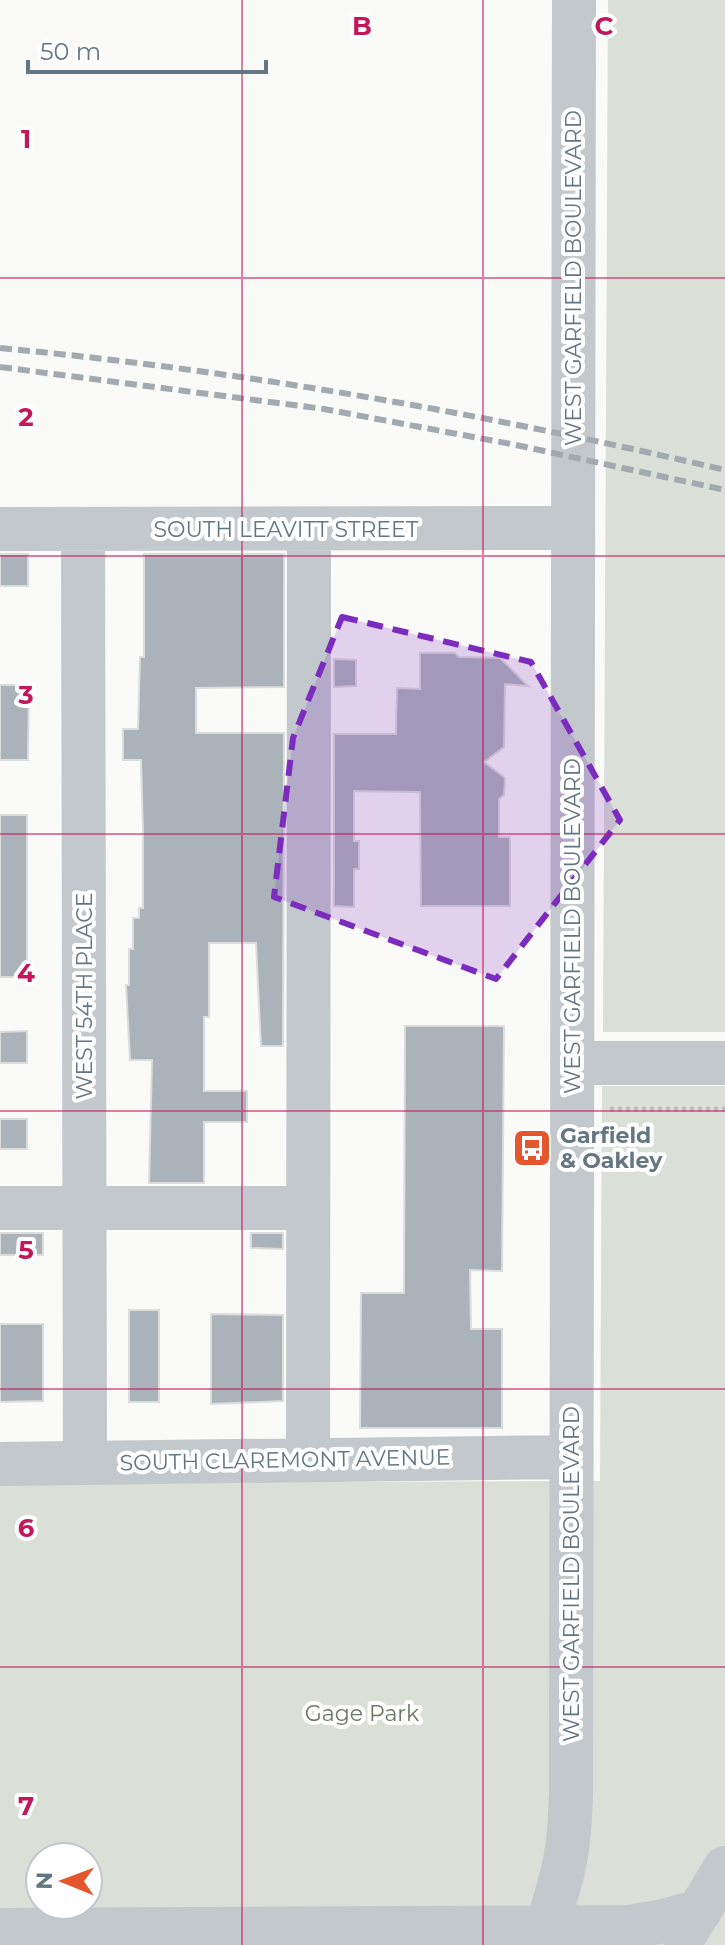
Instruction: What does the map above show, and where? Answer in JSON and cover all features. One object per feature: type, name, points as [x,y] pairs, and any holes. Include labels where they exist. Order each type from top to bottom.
[{"type":"street","name":"WEST GARFIELD BOULEVARD","points":[[546,1936],[564,1870],[570,1832],[574,0]]},
{"type":"street","name":"SOUTH LEAVITT STREET","points":[[0,529],[573,528]]},
{"type":"street","points":[[308,1460],[309,529]]},
{"type":"street","name":"WEST 54TH PLACE","points":[[83,530],[85,1463]]},
{"type":"street","points":[[572,1063],[725,1063]]},
{"type":"street","points":[[0,1208],[308,1208]]},
{"type":"street","name":"SOUTH CLAREMONT AVENUE","points":[[0,1464],[571,1457]]},
{"type":"street","points":[[0,1930],[546,1936],[664,1921],[689,1928],[725,1868]]},
{"type":"path","points":[[607,1109],[725,1109]]},
{"type":"highlighted area","points":[[342,617],[531,662],[620,820],[496,979],[274,897],[293,738]]},
{"type":"green space","points":[[608,0],[725,0],[725,1032],[603,1032]]},
{"type":"green space","name":"Gage Park","points":[[602,1086],[725,1086],[725,1945],[0,1945],[0,1483],[600,1481]]},
{"type":"building","points":[[0,554],[28,554],[28,586],[0,586]]},
{"type":"building","points":[[144,554],[284,554],[284,687],[196,688],[196,733],[284,733],[283,1046],[261,1046],[256,943],[209,943],[209,1017],[204,1017],[204,1091],[247,1091],[247,1122],[204,1122],[204,1183],[149,1183],[152,1060],[130,1060],[126,985],[129,985],[129,949],[133,949],[133,918],[139,918],[139,908],[143,908],[143,831],[141,760],[123,760],[123,729],[138,729],[140,657],[144,657]]},
{"type":"building","points":[[420,653],[500,658],[528,686],[505,684],[504,747],[484,762],[505,778],[504,795],[499,799],[499,837],[510,837],[510,906],[421,906],[420,792],[354,791],[354,841],[359,841],[359,869],[354,869],[354,907],[334,906],[334,734],[396,734],[397,688],[420,689]]},
{"type":"building","points":[[334,659],[356,660],[356,686],[334,687]]},
{"type":"building","points":[[0,685],[29,685],[28,760],[0,760]]},
{"type":"building","points":[[0,815],[27,815],[27,977],[0,977]]},
{"type":"building","points":[[405,1026],[504,1026],[502,1271],[470,1270],[471,1329],[502,1329],[502,1428],[360,1428],[361,1293],[404,1293]]},
{"type":"building","points":[[27,1031],[27,1063],[0,1063],[0,1032]]},
{"type":"building","points":[[0,1119],[27,1119],[27,1149],[0,1149]]},
{"type":"building","points":[[0,1233],[43,1233],[43,1255],[0,1255]]},
{"type":"building","points":[[251,1233],[283,1233],[283,1249],[251,1248]]},
{"type":"building","points":[[129,1310],[159,1310],[159,1402],[129,1402]]},
{"type":"building","points":[[211,1314],[283,1315],[283,1401],[211,1404]]},
{"type":"building","points":[[0,1324],[43,1324],[43,1401],[0,1402]]},
{"type":"railway","points":[[0,348],[183,369],[364,397],[545,431],[725,470]]},
{"type":"railway","points":[[0,367],[324,409],[516,445],[725,490]]},
{"type":"place","name":"Garfield & Oakley","points":[[532,1148]]}]
